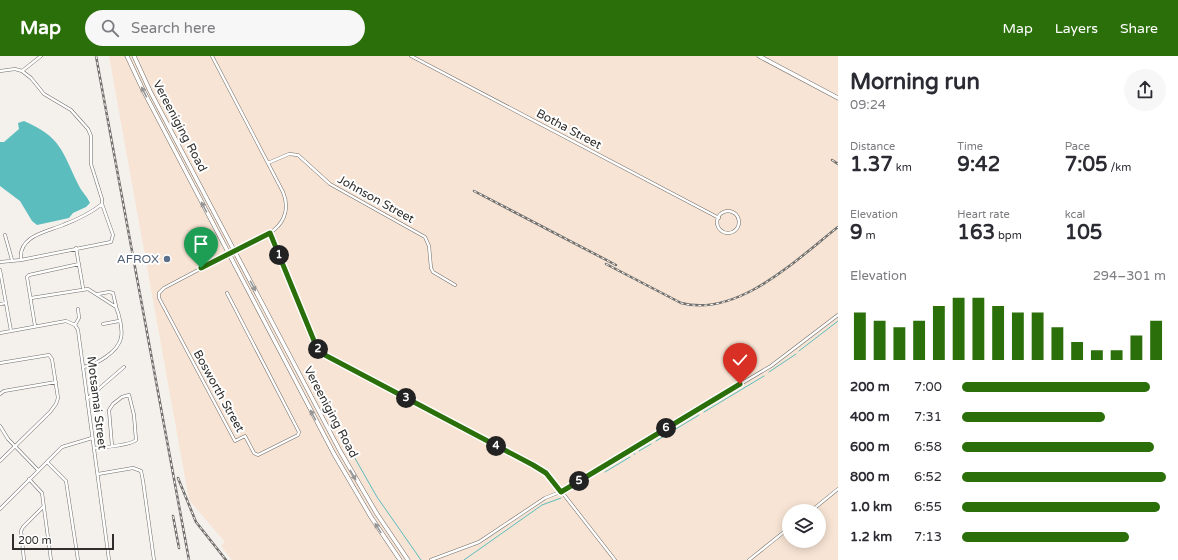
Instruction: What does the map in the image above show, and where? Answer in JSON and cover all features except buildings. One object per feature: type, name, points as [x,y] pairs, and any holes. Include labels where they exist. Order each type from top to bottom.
[{"type":"main road","name":"Vereeniging Road","points":[[127,56],[229,254],[346,475],[400,560]]},
{"type":"main road","name":"Vereeniging Road","points":[[134,56],[150,91],[344,457],[377,514],[408,560]]},
{"type":"main road","points":[[759,56],[838,98]]},
{"type":"street","points":[[22,71],[41,56]]},
{"type":"street","name":"Bosworth Street","points":[[212,56],[283,192],[287,206],[282,221],[270,233],[164,288],[160,293],[159,298],[235,441],[245,436],[254,453],[258,456],[298,435],[299,432],[227,293]]},
{"type":"street","name":"Botha Street","points":[[411,56],[719,218]]},
{"type":"street","points":[[0,262],[21,260],[76,248],[109,243],[113,240],[91,164],[91,136],[88,129],[71,110],[44,94],[31,78],[22,71],[15,69],[1,72]]},
{"type":"street","name":"Johnson Street","points":[[268,163],[289,154],[298,155],[330,184],[411,228],[427,240],[429,246],[429,264],[433,272],[455,285]]},
{"type":"street","points":[[21,260],[21,250],[32,237],[70,222],[102,204]]},
{"type":"street","points":[[726,212],[733,213],[738,218],[738,227],[733,232],[723,232],[718,224],[719,218],[726,212]]},
{"type":"street","points":[[270,233],[317,348],[323,354],[546,473],[615,560]]},
{"type":"street","points":[[5,235],[12,260]]},
{"type":"street","points":[[76,248],[83,288]]},
{"type":"street","points":[[35,326],[27,277],[31,273],[79,264]]},
{"type":"street","points":[[0,270],[11,331]]},
{"type":"street","points":[[31,298],[83,288],[98,294],[116,307]]},
{"type":"street","points":[[83,367],[101,362],[122,337],[113,293],[109,292],[98,294]]},
{"type":"street","points":[[0,304],[6,303]]},
{"type":"street","points":[[0,333],[66,322],[75,325],[78,318],[78,309]]},
{"type":"street","points":[[431,560],[479,542],[544,498],[561,492],[771,366],[838,315]]},
{"type":"street","points":[[103,324],[119,321]]},
{"type":"street","name":"Motsamai Street","points":[[75,325],[78,330],[109,560]]},
{"type":"street","points":[[0,363],[47,354],[52,359],[58,398],[56,404],[0,462]]},
{"type":"street","points":[[87,399],[124,367]]},
{"type":"street","points":[[0,394],[4,391],[56,382]]},
{"type":"street","points":[[94,448],[112,446],[133,443],[136,438],[134,416],[129,395],[122,397],[113,404],[109,410],[112,446]]},
{"type":"street","points":[[0,426],[16,447],[38,470]]},
{"type":"street","points":[[0,509],[65,445],[92,438]]},
{"type":"street","points":[[47,462],[66,481],[78,560]]},
{"type":"street","points":[[98,474],[133,468],[141,471],[144,481],[154,560]]},
{"type":"street","points":[[29,479],[40,490],[51,560]]},
{"type":"street","points":[[820,504],[838,489]]},
{"type":"street","points":[[24,560],[21,531],[23,527],[43,507]]},
{"type":"street","points":[[749,560],[782,534]]},
{"type":"shaded area","points":[[109,56],[838,56],[838,560],[232,560],[221,546],[225,542],[189,500]]},
{"type":"water","points":[[24,121],[46,133],[59,146],[79,187],[90,203],[86,207],[73,213],[69,218],[37,225],[32,221],[20,201],[0,186],[0,142],[4,142],[19,129],[18,123]]},
{"type":"waterway","points":[[799,351],[838,321]]},
{"type":"waterway","points":[[769,372],[796,354]]},
{"type":"waterway","points":[[704,412],[764,376]]},
{"type":"waterway","points":[[656,441],[699,415]]},
{"type":"waterway","points":[[639,451],[651,444]]},
{"type":"waterway","points":[[348,446],[377,497],[421,560]]},
{"type":"waterway","points":[[605,472],[630,457]]},
{"type":"waterway","points":[[464,560],[542,505],[561,498]]},
{"type":"railway","points":[[96,56],[189,560]]},
{"type":"railway","points":[[832,160],[838,164]]},
{"type":"railway","points":[[474,191],[616,265]]},
{"type":"railway","points":[[606,264],[681,303],[702,305],[724,302],[745,294],[766,283],[838,227]]},
{"type":"railway","points":[[178,478],[196,522],[226,560]]},
{"type":"railway","points":[[173,516],[179,548]]},
{"type":"place","name":"AFROX","points":[[167,259]]},
{"type":"route","points":[[201,268],[270,233],[317,348],[320,352],[533,465],[546,473],[561,492],[570,488],[595,470],[740,384]]}]
